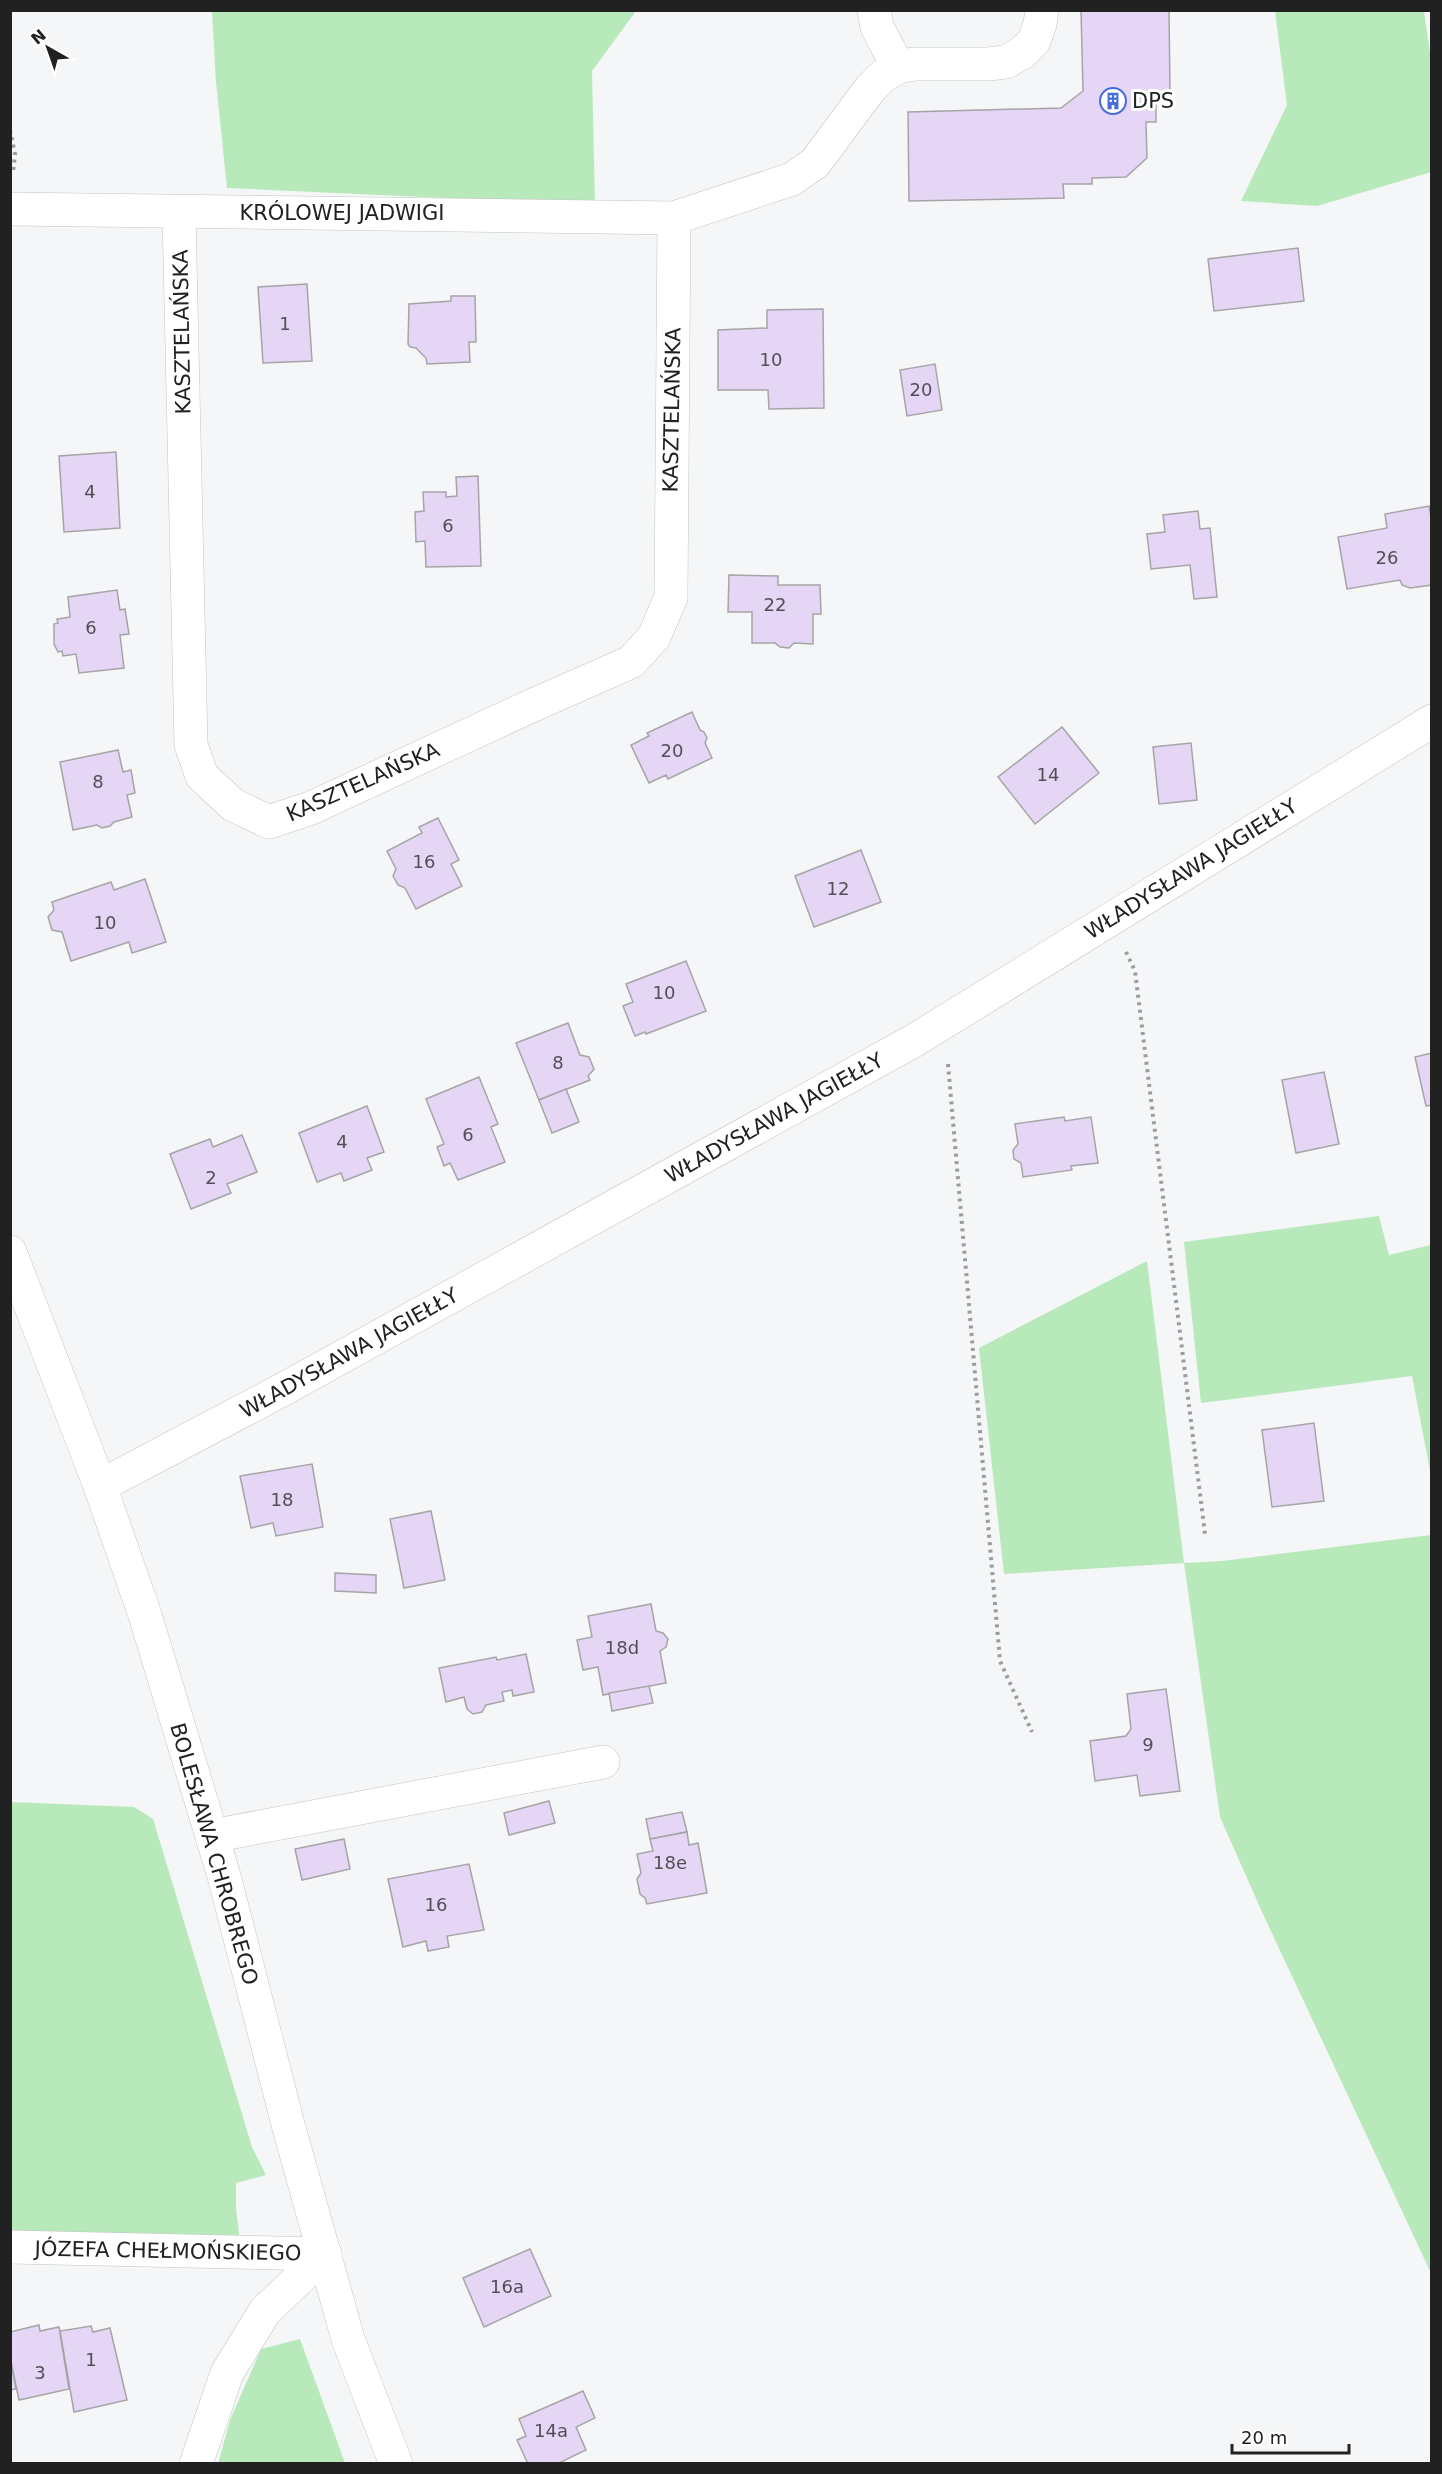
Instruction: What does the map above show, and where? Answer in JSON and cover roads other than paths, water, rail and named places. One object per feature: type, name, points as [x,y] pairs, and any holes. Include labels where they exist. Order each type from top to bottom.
[{"type":"street","points":[[874,10],[877,27],[898,68],[914,64],[1006,62],[1022,53],[1034,41],[1042,10]]},
{"type":"street","name":"KRÓLOWEJ JADWIGI","points":[[10,208],[179,213],[394,212],[674,218],[792,179],[815,163],[870,89],[884,76],[898,68]]},
{"type":"street","name":"KASZTELAŃSKA","points":[[179,213],[191,745],[202,776],[233,806],[269,822],[311,808],[631,662],[654,637],[671,597],[674,218]]},
{"type":"street","name":"WŁADYSŁAWA JAGIEŁŁY","points":[[100,1486],[282,1390],[915,1040],[1431,721]]},
{"type":"street","name":"BOLESŁAWA CHROBREGO","points":[[10,1252],[100,1486],[145,1615],[212,1836],[348,2339],[396,2463]]},
{"type":"street","points":[[212,1836],[603,1762]]},
{"type":"street","name":"JÓZEFA CHEŁMOŃSKIEGO","points":[[10,2247],[325,2254]]},
{"type":"street","points":[[196,2463],[227,2373],[260,2319],[266,2310],[325,2254]]},
{"type":"place","name":"DPS","points":[[1113,101]]}]
